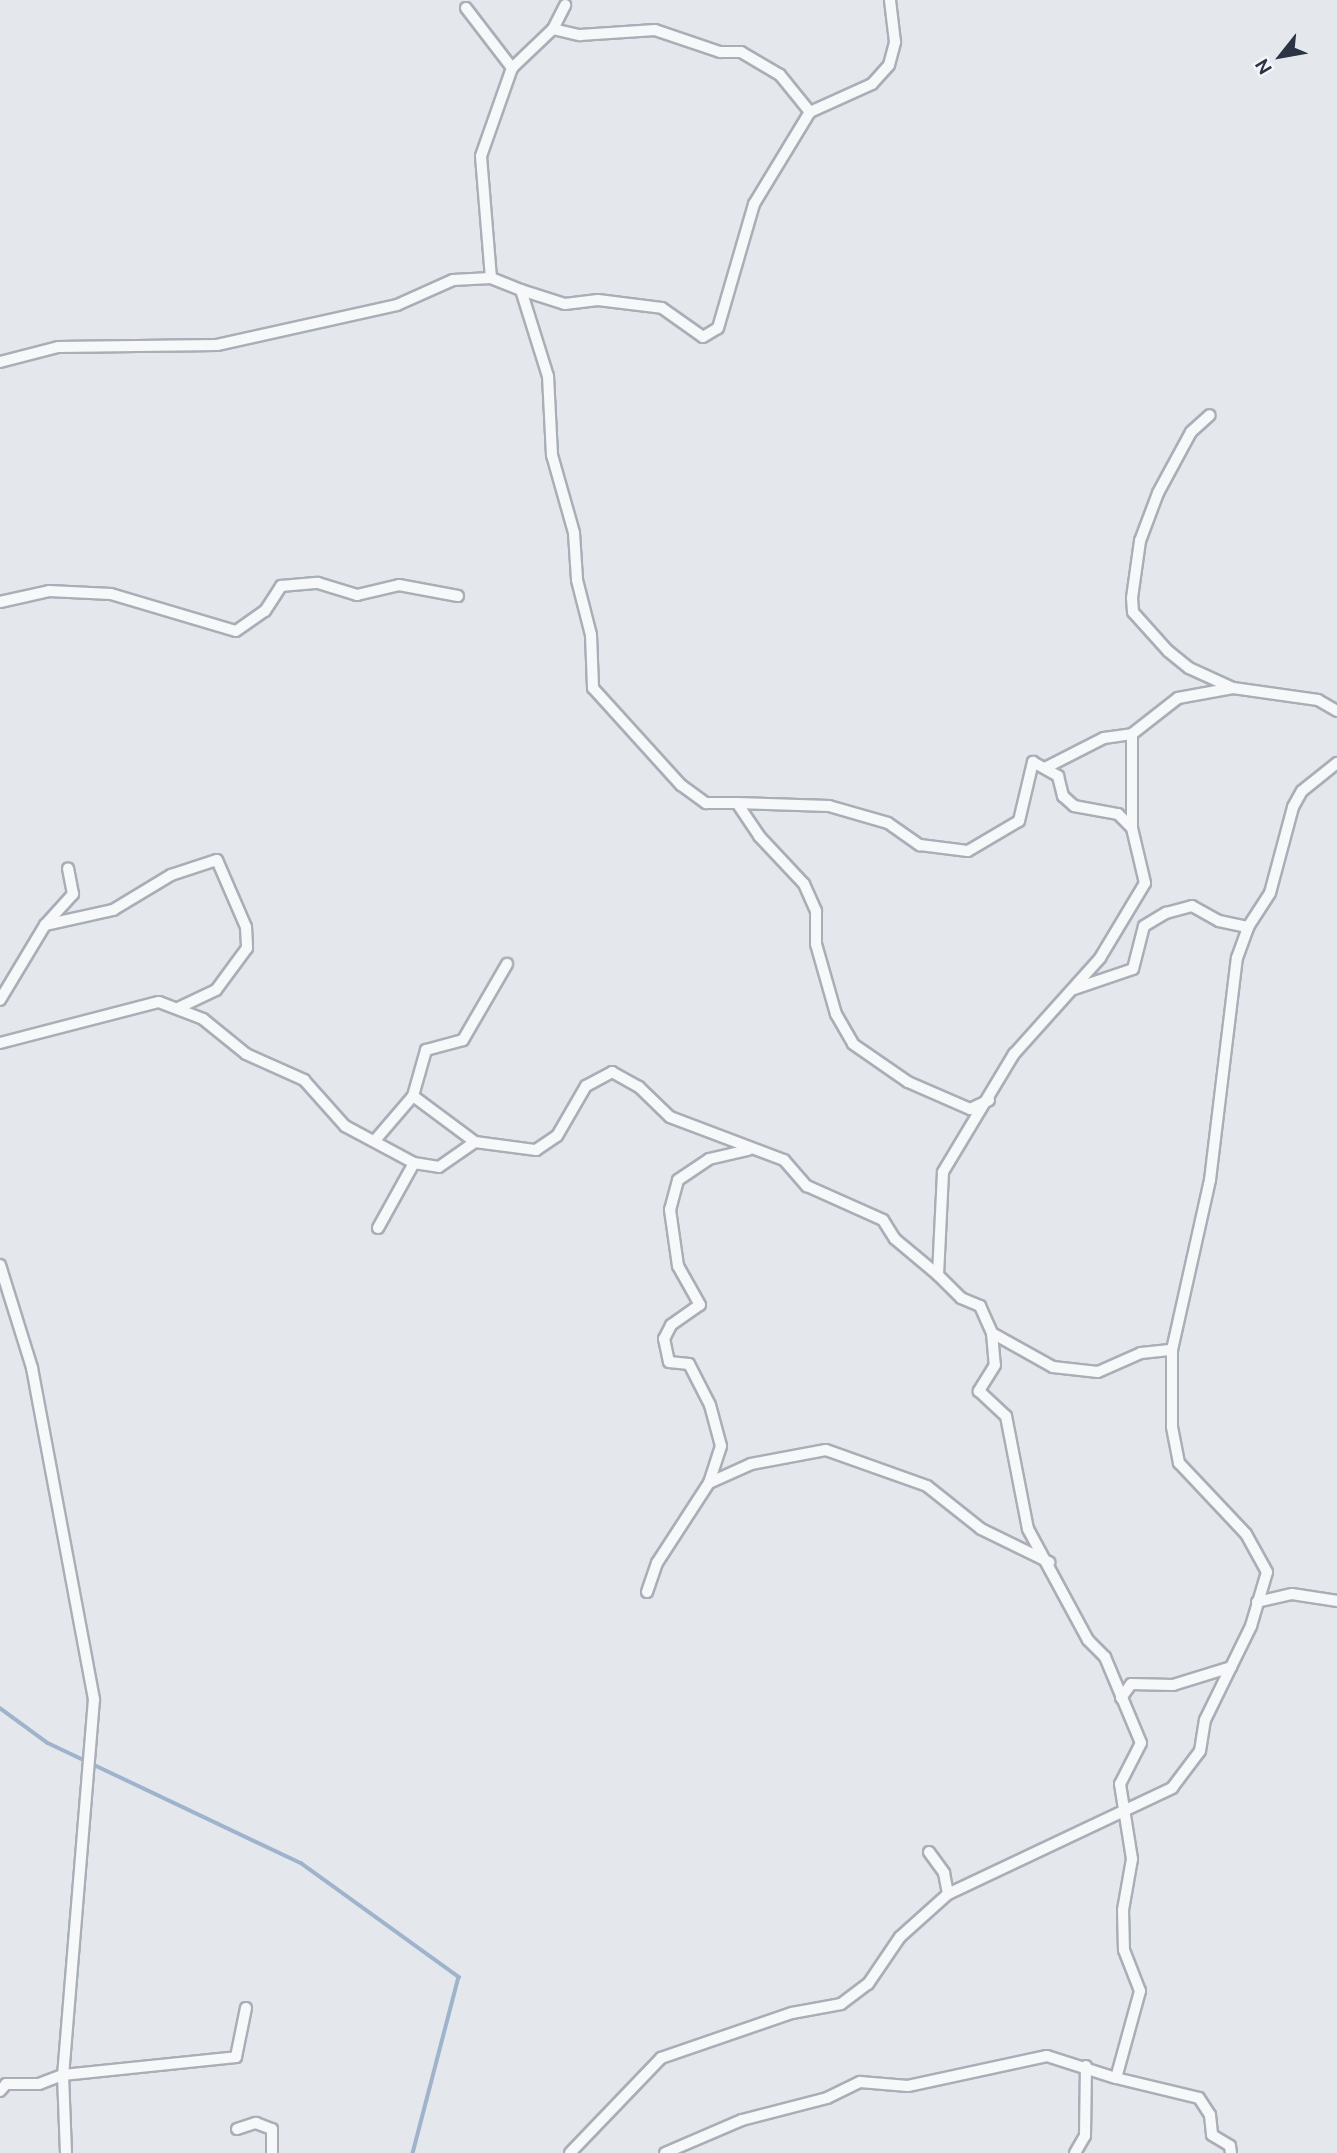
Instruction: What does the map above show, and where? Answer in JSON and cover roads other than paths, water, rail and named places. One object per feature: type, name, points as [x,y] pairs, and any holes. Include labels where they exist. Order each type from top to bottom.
[{"type":"street","points":[[0,362],[58,347],[217,345],[397,305],[453,280],[491,278],[565,304],[598,300],[662,308],[704,337],[718,328],[754,204],[810,111],[872,84],[888,65],[895,42],[890,0]]},
{"type":"street","points":[[466,8],[512,68]]},
{"type":"street","points":[[491,278],[481,156],[512,68],[558,29],[563,9]]},
{"type":"street","points":[[558,29],[580,35],[655,30],[720,52],[741,52],[780,75],[810,111]]},
{"type":"street","points":[[521,290],[548,376],[552,455],[574,533],[576,580],[591,635],[593,688],[681,785],[706,803],[829,806],[887,823],[920,845],[968,851],[1019,821],[1028,769],[1033,762],[1058,776],[1063,796],[1074,806],[1118,814],[1132,828]]},
{"type":"street","points":[[1210,415],[1191,432],[1158,493],[1140,541],[1132,605],[1168,651],[1189,668],[1233,688],[1318,700],[1337,711]]},
{"type":"street","points":[[0,602],[49,591],[111,594],[236,631],[259,617],[281,586],[318,583],[357,595],[399,585],[458,596]]},
{"type":"street","points":[[1045,768],[1104,738],[1132,734],[1178,698],[1233,688]]},
{"type":"street","points":[[938,1275],[943,1172],[989,1100],[1014,1054],[1100,958],[1144,883],[1132,828],[1132,734]]},
{"type":"street","points":[[570,2153],[661,2058],[792,2013],[841,2004],[868,1984],[900,1937],[948,1894],[1100,1819],[1128,1812],[1172,1788],[1200,1751],[1205,1720],[1231,1667],[1258,1602],[1267,1572],[1246,1534],[1179,1463],[1172,1427],[1172,1350],[1210,1180],[1230,989],[1248,926],[1270,893],[1293,807],[1302,791],[1337,764]]},
{"type":"street","points":[[737,803],[804,884],[816,911],[816,944],[836,1014],[853,1044],[908,1082],[970,1109],[989,1100]]},
{"type":"street","points":[[44,925],[113,910],[172,875],[217,860],[246,927],[247,948],[216,990],[178,1008]]},
{"type":"street","points":[[0,1000],[44,925],[73,894],[68,868]]},
{"type":"street","points":[[1073,989],[1133,969],[1144,926],[1166,913],[1192,906],[1219,921],[1248,926]]},
{"type":"street","points":[[377,1138],[414,1096],[426,1050],[463,1040],[507,964]]},
{"type":"street","points":[[0,1043],[141,1003],[178,1008],[226,1033],[265,1065],[304,1080],[345,1126],[377,1138],[414,1163],[439,1167],[475,1142]]},
{"type":"street","points":[[414,1096],[475,1142],[536,1150],[557,1136],[586,1086],[611,1072],[639,1087],[670,1117],[749,1150],[784,1160],[807,1186],[883,1220],[895,1239],[961,1298],[980,1306],[992,1333],[995,1366],[979,1391],[1006,1416],[1028,1529],[1050,1562],[1088,1640],[1105,1657],[1141,1743],[1120,1784],[1128,1812],[1132,1858],[1123,1910],[1124,1950],[1140,1990],[1116,2078]]},
{"type":"street","points":[[647,1592],[657,1563],[709,1483],[721,1446],[710,1405],[690,1364],[669,1362],[664,1339],[671,1325],[700,1305],[678,1266],[677,1233],[670,1210],[678,1180],[709,1159],[749,1150]]},
{"type":"street","points":[[378,1228],[414,1163]]},
{"type":"street","points":[[0,1265],[35,1380],[94,1699],[63,2076],[66,2153]]},
{"type":"street","points":[[992,1333],[1053,1367],[1098,1372],[1141,1353],[1172,1350]]},
{"type":"street","points":[[709,1483],[751,1464],[826,1450],[927,1486],[981,1529],[1050,1562]]},
{"type":"street","points":[[1258,1602],[1292,1594],[1337,1601]]},
{"type":"street","points":[[1121,1698],[1131,1684],[1173,1685],[1231,1667]]},
{"type":"street","points":[[929,1852],[944,1873],[948,1894]]},
{"type":"street","points":[[0,2091],[6,2084],[39,2084],[63,2076],[236,2057],[246,2008]]},
{"type":"street","points":[[665,2153],[741,2120],[827,2098],[860,2082],[908,2086],[1048,2056],[1086,2066],[1116,2078],[1199,2098],[1210,2115],[1212,2135],[1230,2146],[1231,2153]]},
{"type":"street","points":[[1075,2153],[1085,2136],[1086,2066]]},
{"type":"street","points":[[237,2129],[256,2123],[272,2129],[272,2153]]},
{"type":"waterway","points":[[0,1708],[48,1743],[301,1863],[459,1977],[413,2153]]}]
